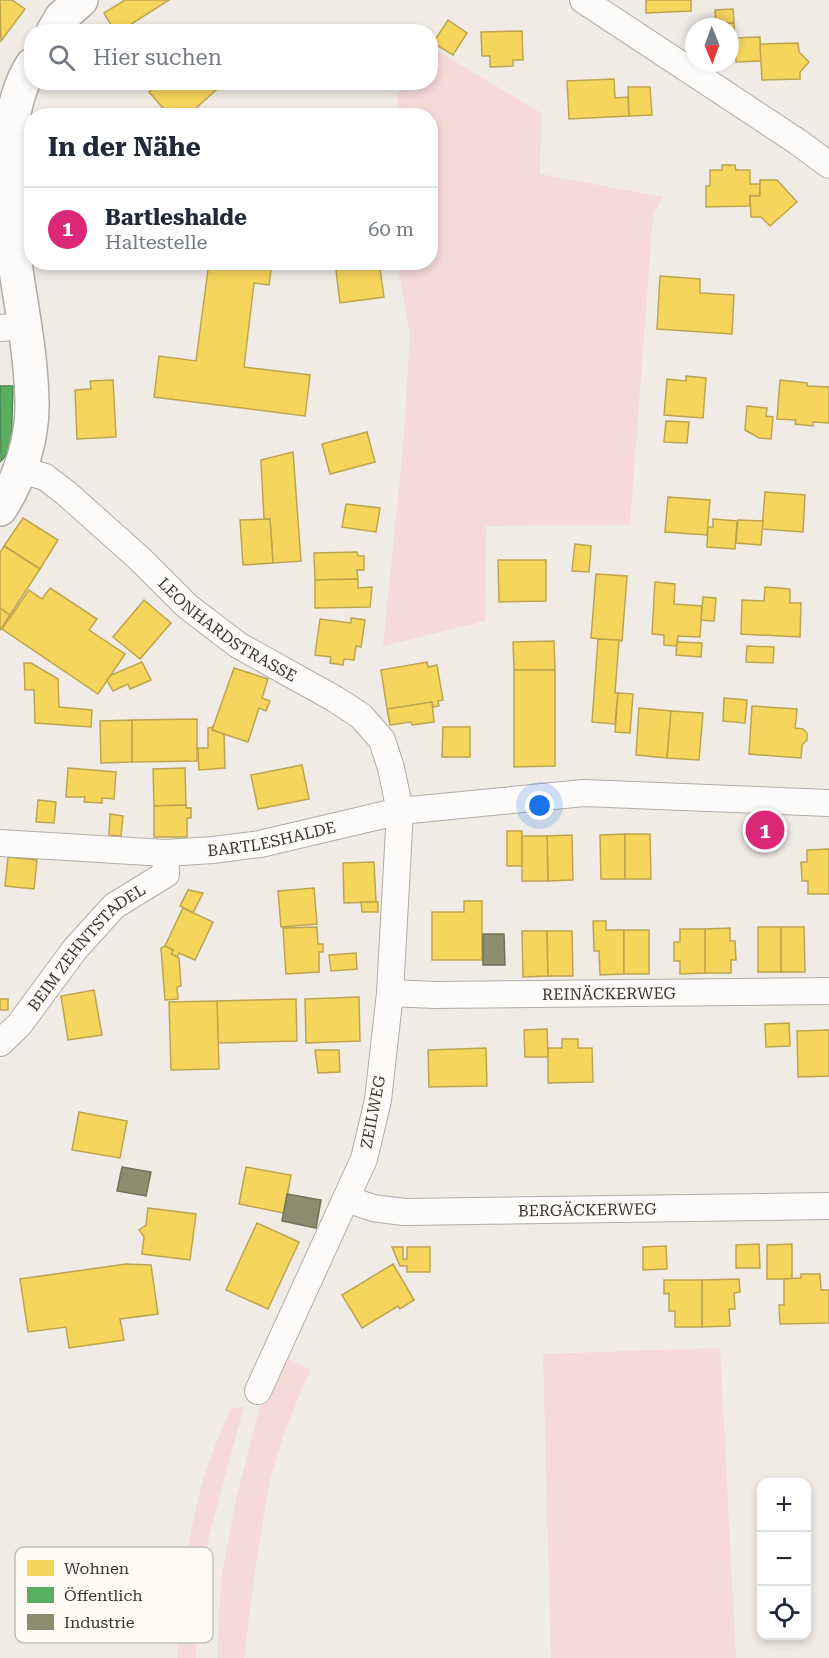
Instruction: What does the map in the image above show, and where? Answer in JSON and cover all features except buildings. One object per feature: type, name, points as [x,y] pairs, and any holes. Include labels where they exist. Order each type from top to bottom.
[{"type":"main road","points":[[58,24],[81,0]]},
{"type":"main road","points":[[0,509],[10,494],[29,439],[32,402],[12,327],[10,132],[24,80]]},
{"type":"street","points":[[583,0],[798,142],[829,165]]},
{"type":"street","name":"LEONHARDSTRASSE","points":[[19,469],[45,477],[66,493],[140,559],[187,606],[238,645],[361,716],[382,740],[391,768],[400,811]]},
{"type":"street","name":"BARTLESHALDE","points":[[0,843],[165,853],[213,850],[260,844],[400,811],[584,793],[829,802]]},
{"type":"street","name":"ZEILWEG","points":[[258,1392],[364,1159],[378,1100],[390,993],[400,811]]},
{"type":"street","name":"BEIM ZEHNTSTADEL","points":[[0,1043],[19,1025],[75,949],[114,906],[166,874],[165,853]]},
{"type":"street","name":"REINÄCKERWEG","points":[[390,993],[435,995],[829,991]]},
{"type":"street","name":"BERGÄCKERWEG","points":[[347,1199],[373,1208],[404,1212],[829,1206]]},
{"type":"shaded area","points":[[438,51],[541,113],[540,174],[663,197],[653,215],[630,525],[486,526],[485,621],[383,646],[403,449],[410,334],[398,270],[438,270],[438,108],[397,108],[399,90],[438,90]]},
{"type":"shaded area","points":[[720,1348],[736,1658],[551,1658],[543,1354]]},
{"type":"shaded area","points":[[286,1357],[310,1370],[272,1472],[258,1550],[244,1658],[217,1658],[221,1580],[236,1499],[261,1403]]},
{"type":"shaded area","points":[[244,1406],[208,1547],[188,1547],[201,1488],[230,1409]]},
{"type":"shaded area","points":[[178,1643],[197,1643],[196,1658],[177,1658]]},
{"type":"place","name":"Bartleshalde","points":[[765,830]]}]
